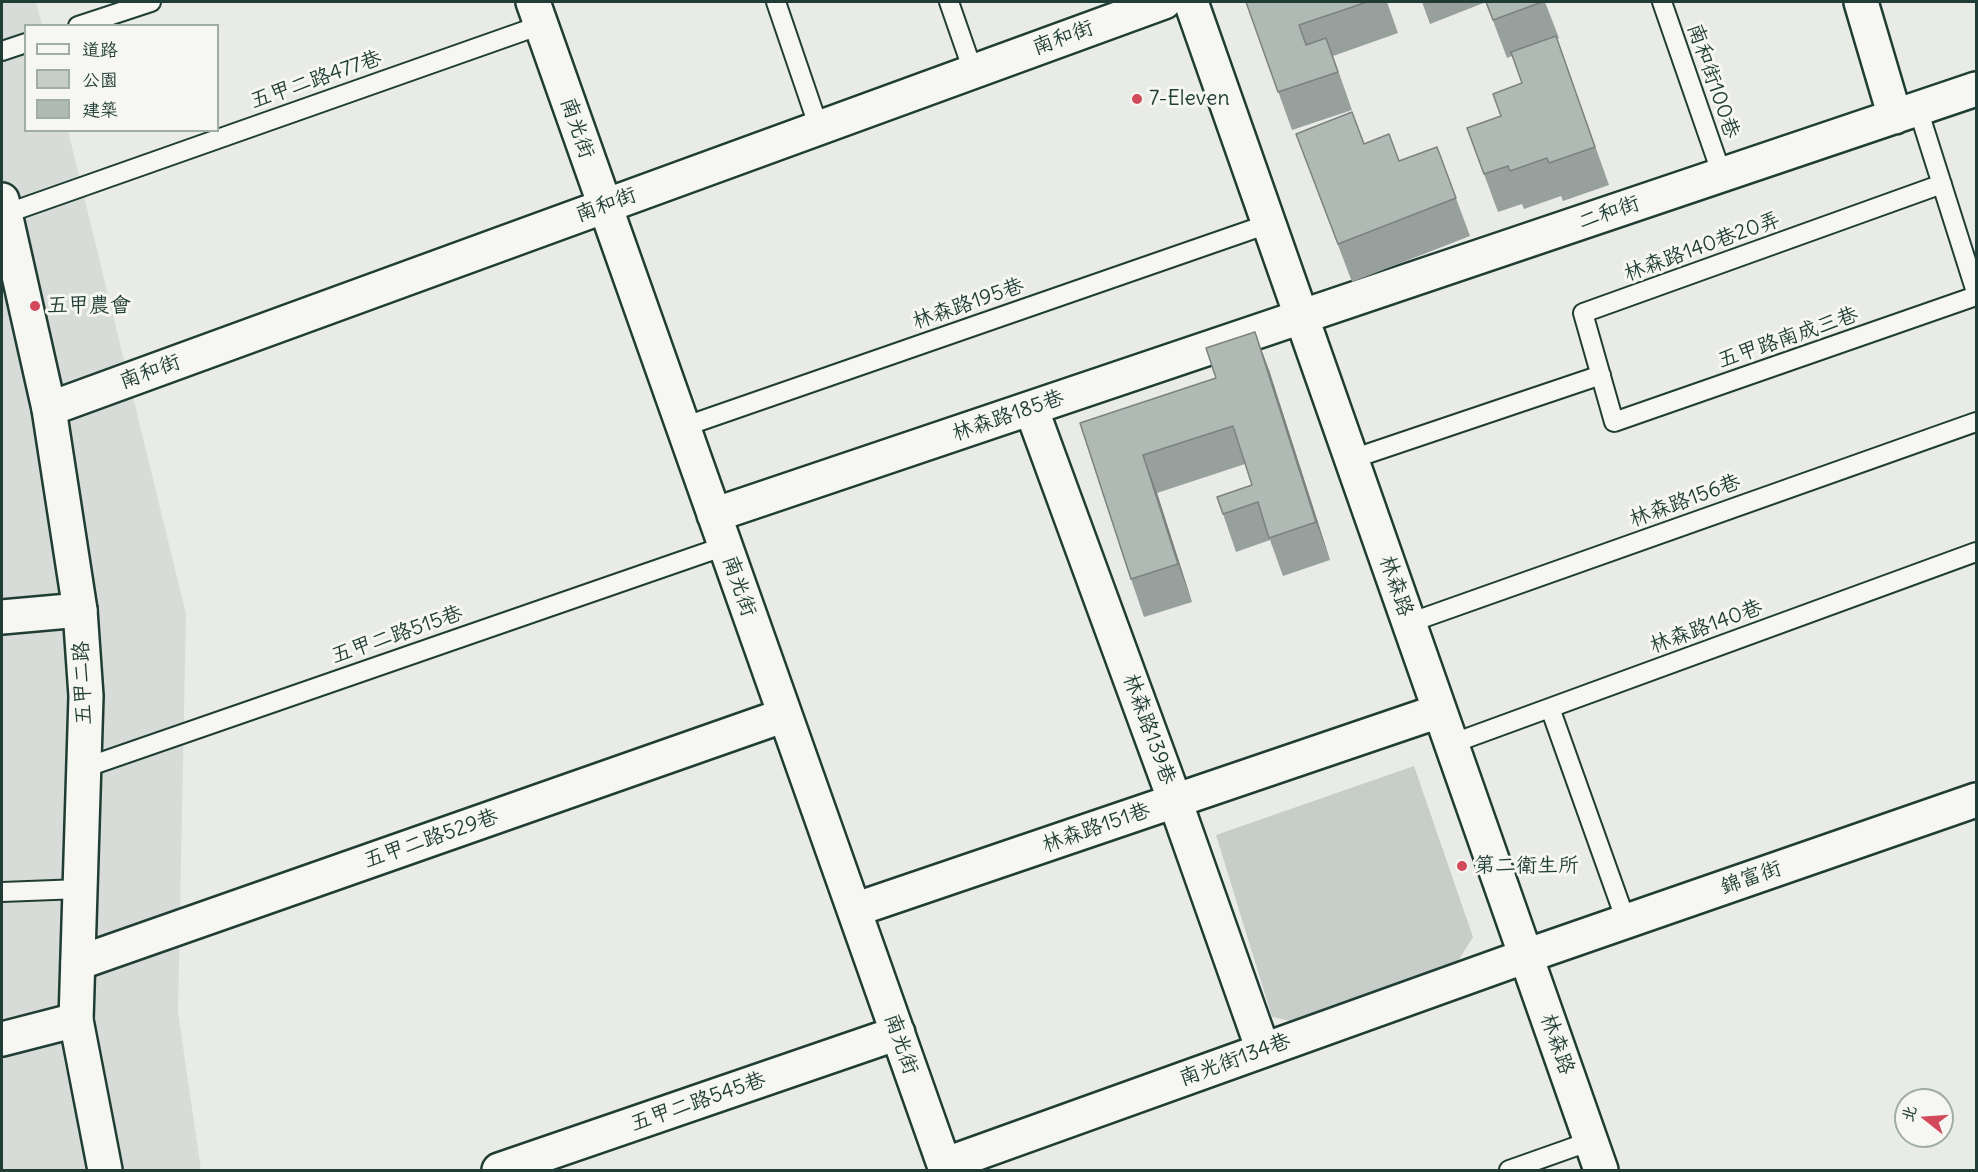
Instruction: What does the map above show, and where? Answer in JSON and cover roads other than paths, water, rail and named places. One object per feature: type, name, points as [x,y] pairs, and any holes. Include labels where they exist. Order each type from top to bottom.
[{"type":"street","name":"南和街","points":[[49,409],[1164,2]]},
{"type":"street","name":"林森路","points":[[1191,2],[1596,1155]]},
{"type":"street","points":[[1861,2],[1907,113]]},
{"type":"street","name":"南光街","points":[[537,13],[945,1168]]},
{"type":"street","name":"二和街","points":[[1301,317],[1977,90]]},
{"type":"street","name":"五甲二路","points":[[3,207],[49,409],[80,610],[86,696],[76,1020],[105,1170]]},
{"type":"street","name":"林森路185巷","points":[[714,515],[1301,317]]},
{"type":"street","name":"林森路139巷","points":[[1031,408],[1175,801],[1263,1050]]},
{"type":"street","points":[[2,617],[80,610]]},
{"type":"street","name":"林森路151巷","points":[[854,910],[1439,711]]},
{"type":"street","name":"五甲二路529巷","points":[[78,963],[785,715]]},
{"type":"street","name":"錦富街","points":[[1526,956],[1977,800]]},
{"type":"street","name":"南光街134巷","points":[[945,1168],[1263,1050],[1526,956]]},
{"type":"street","points":[[2,1039],[76,1020]]},
{"type":"street","name":"五甲二路545巷","points":[[501,1170],[898,1033]]},
{"type":"lane","points":[[84,24],[152,2]]},
{"type":"lane","points":[[776,2],[819,128]]},
{"type":"lane","points":[[949,2],[973,71]]},
{"type":"lane","name":"南和街100巷","points":[[1662,2],[1722,175]]},
{"type":"lane","name":"五甲二路477巷","points":[[219,129],[537,13]]},
{"type":"lane","points":[[2,51],[24,44]]},
{"type":"lane","points":[[1907,113],[1942,184],[1977,294]]},
{"type":"lane","name":"五甲二路477巷","points":[[3,207],[209,132]]},
{"type":"lane","name":"林森路140巷20弄","points":[[1614,422],[1583,313],[1942,184]]},
{"type":"lane","name":"林森路195巷","points":[[683,427],[1268,224]]},
{"type":"lane","name":"五甲路南成三巷","points":[[1614,422],[1977,294]]},
{"type":"lane","points":[[1352,459],[1601,375]]},
{"type":"lane","name":"林森路156巷","points":[[1409,623],[1977,422]]},
{"type":"lane","name":"五甲二路515巷","points":[[84,768],[725,546]]},
{"type":"lane","name":"林森路140巷","points":[[1451,744],[1977,552]]},
{"type":"lane","points":[[1550,708],[1626,921]]},
{"type":"lane","points":[[2,892],[80,889]]},
{"type":"lane","points":[[1509,1170],[1596,1155]]},
{"type":"place","name":"7-Eleven","points":[[1137,99]]},
{"type":"place","name":"五甲農會","points":[[35,306]]},
{"type":"place","name":"第二衛生所","points":[[1462,866]]}]
